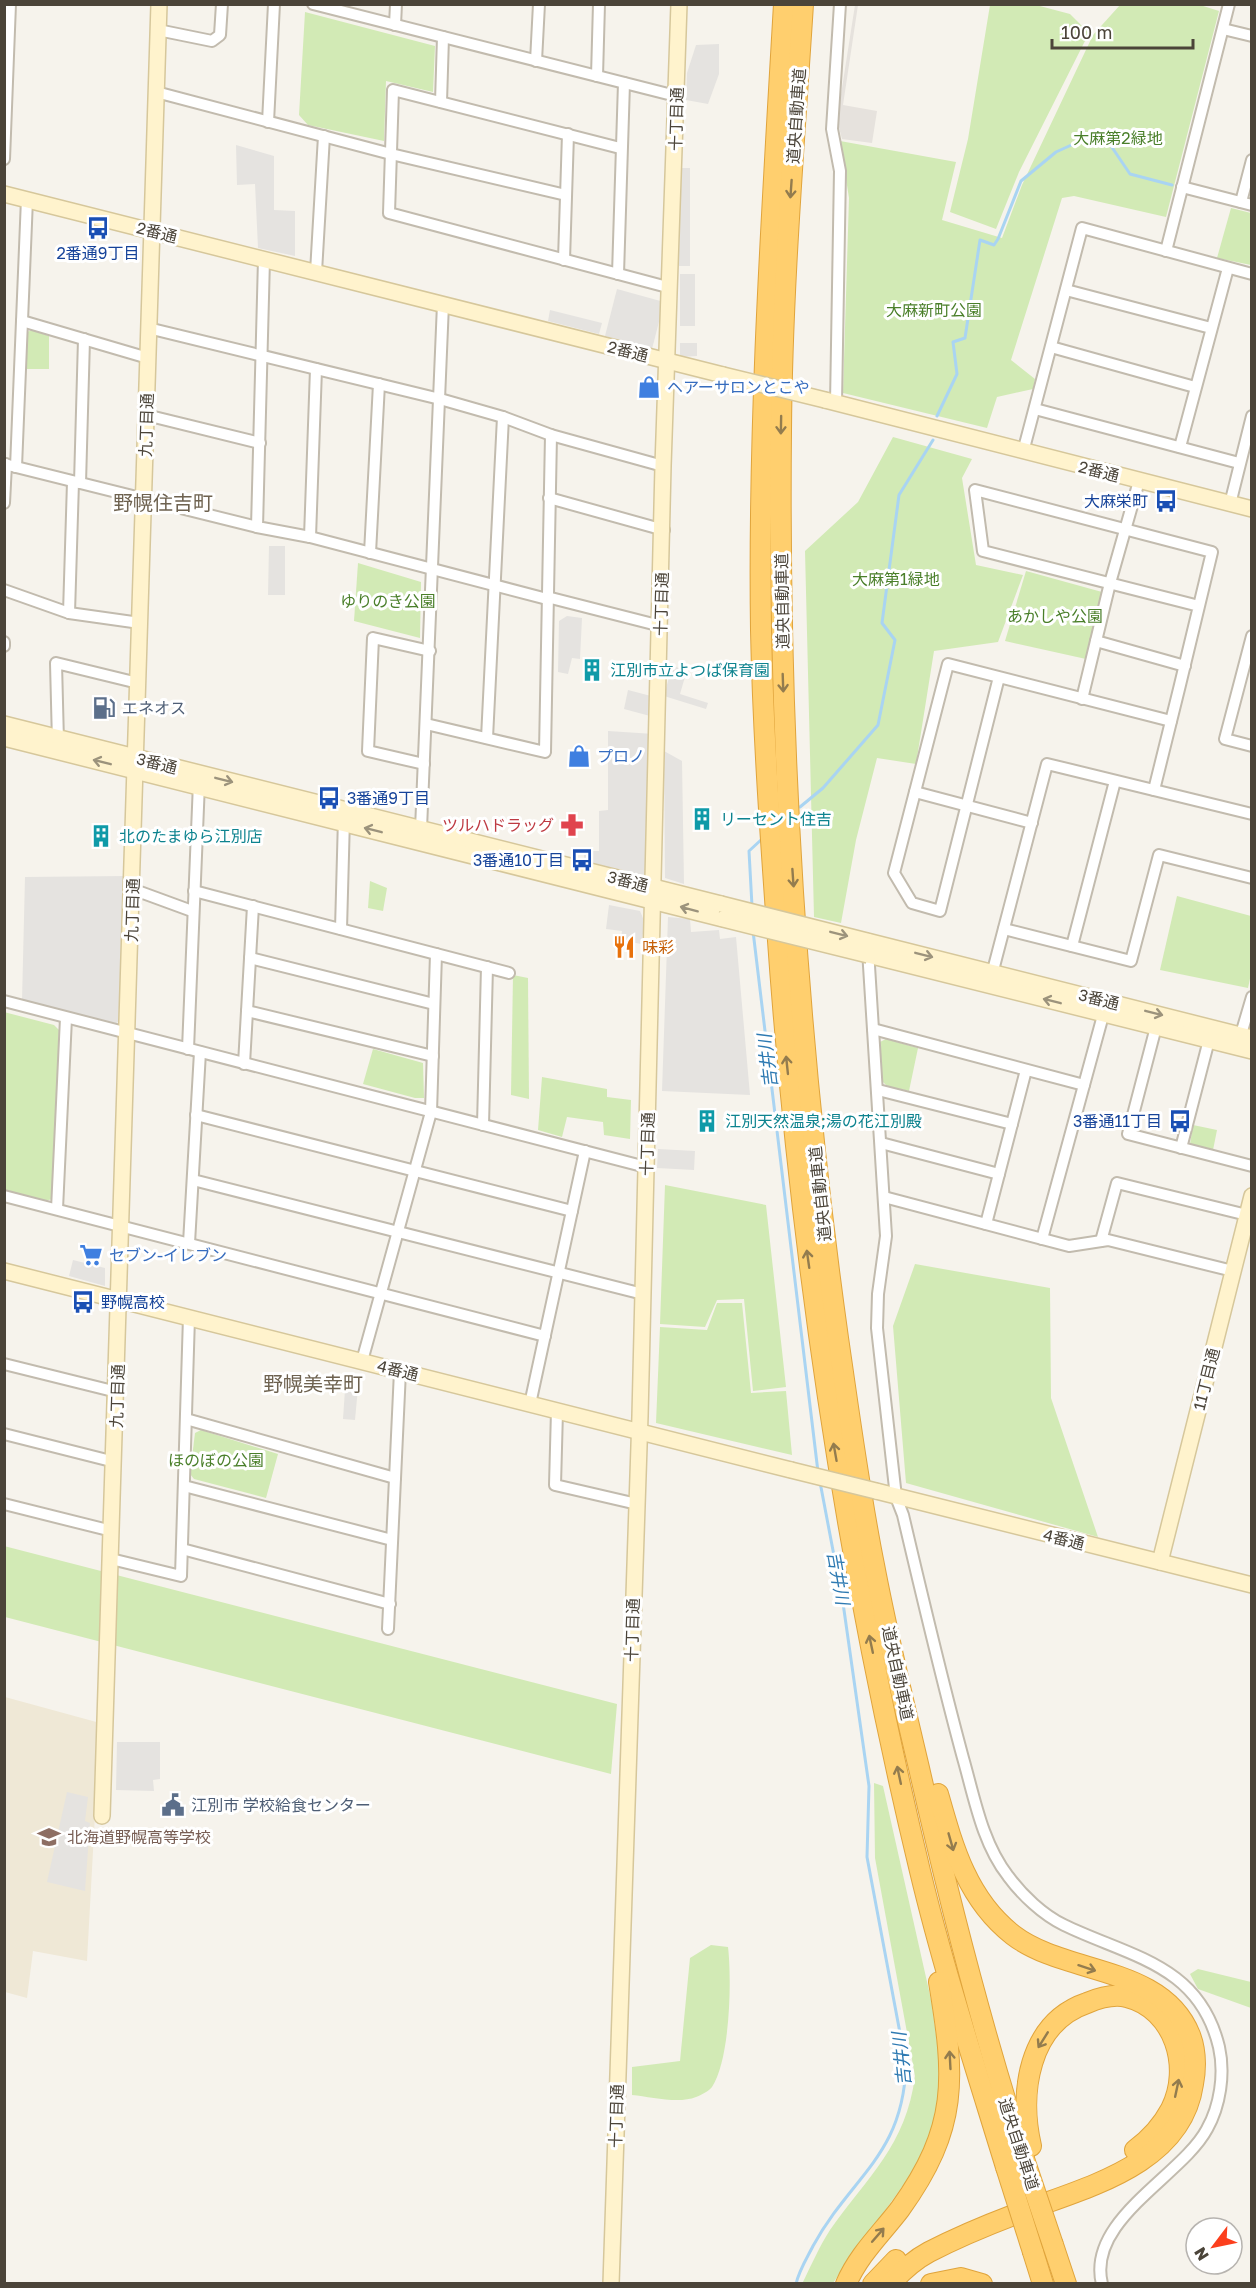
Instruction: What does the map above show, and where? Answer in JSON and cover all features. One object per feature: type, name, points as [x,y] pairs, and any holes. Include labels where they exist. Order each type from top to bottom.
[{"type":"highway","name":"道央自動車道","points":[[784,4],[762,427],[761,633],[771,843],[786,1055],[804,1232],[830,1418],[851,1545],[920,1873],[951,1985],[1022,2162]]},
{"type":"highway","name":"道央自動車道","points":[[803,4],[788,254],[781,426],[781,633],[789,827],[805,1053],[823,1231],[873,1563],[942,1867],[1022,2162],[1033,2252],[1043,2283]]},
{"type":"highway","points":[[873,1563],[953,1850],[970,1886],[1013,1935],[1031,1946],[1053,1957],[1134,1983],[1161,1998],[1184,2023],[1190,2036],[1195,2066],[1191,2097],[1185,2113],[1167,2140],[1146,2158],[1097,2183],[1014,2215],[927,2253],[890,2283]]},
{"type":"highway","points":[[846,2283],[867,2248],[894,2216],[924,2174],[936,2150],[949,2105],[950,2051],[920,1873]]},
{"type":"highway","points":[[873,2283],[896,2260],[919,2244],[955,2226],[1116,2161],[1147,2141],[1172,2108],[1179,2081],[1175,2041],[1169,2028],[1150,2008],[1125,1997],[1112,1997],[1079,2005],[1053,2025],[1034,2055],[1029,2071],[1022,2162],[1053,2245],[1066,2283]]},
{"type":"highway","points":[[931,2283],[961,2278],[982,2283]]},
{"type":"street","points":[[4,159],[10,4]]},
{"type":"street","name":"九丁目通","points":[[102,1816],[159,4]]},
{"type":"street","points":[[158,30],[212,41],[220,35],[222,4]]},
{"type":"street","points":[[268,122],[274,4]]},
{"type":"street","points":[[313,4],[338,8],[443,38],[676,96]]},
{"type":"street","points":[[395,25],[396,4]]},
{"type":"street","points":[[536,61],[539,4]]},
{"type":"street","points":[[597,76],[599,4]]},
{"type":"street","name":"十丁目通","points":[[611,2283],[637,1504],[664,530],[663,466],[669,361],[679,4]]},
{"type":"street","points":[[831,402],[840,180],[832,129],[840,4]]},
{"type":"street","points":[[1166,251],[1230,4]]},
{"type":"street","points":[[1223,29],[1251,36]]},
{"type":"street","points":[[441,102],[443,38]]},
{"type":"street","points":[[618,274],[620,148],[624,83]]},
{"type":"street","points":[[620,148],[393,90],[389,213],[671,288]]},
{"type":"street","points":[[156,92],[391,154],[566,195]]},
{"type":"street","points":[[564,260],[568,135]]},
{"type":"street","points":[[316,272],[324,136]]},
{"type":"street","points":[[1182,187],[1246,203],[1251,160]]},
{"type":"street","name":"2番通","points":[[4,194],[1251,509]]},
{"type":"street","points":[[4,503],[22,321],[27,199]]},
{"type":"street","points":[[1023,452],[1082,228],[1251,274]]},
{"type":"street","points":[[257,527],[264,259]]},
{"type":"street","points":[[1180,447],[1227,268]]},
{"type":"street","points":[[1066,290],[1210,328]]},
{"type":"street","points":[[421,829],[434,570],[443,304]]},
{"type":"street","points":[[22,321],[148,358]]},
{"type":"street","points":[[148,327],[440,399],[503,417],[551,435],[663,466]]},
{"type":"street","points":[[69,613],[84,339]]},
{"type":"street","points":[[1051,347],[1195,387]]},
{"type":"street","points":[[310,537],[316,369]]},
{"type":"street","points":[[370,553],[379,384]]},
{"type":"street","points":[[1035,409],[1239,463]]},
{"type":"street","points":[[146,415],[260,443]]},
{"type":"street","points":[[1230,504],[1251,416]]},
{"type":"street","points":[[487,738],[503,417]]},
{"type":"street","points":[[426,724],[545,752],[551,435]]},
{"type":"street","points":[[9,465],[144,500],[310,537],[661,626]]},
{"type":"street","points":[[1082,699],[1110,584],[1139,481]]},
{"type":"street","points":[[1154,790],[1185,666],[1212,552],[975,490],[983,551],[1199,606]]},
{"type":"street","points":[[549,498],[664,530]]},
{"type":"street","points":[[4,590],[69,613],[140,623]]},
{"type":"street","points":[[1251,636],[1225,739],[1251,746]]},
{"type":"street","points":[[424,764],[368,751],[373,638],[430,651]]},
{"type":"street","points":[[1096,641],[1185,666]]},
{"type":"street","points":[[58,745],[56,663],[138,683]]},
{"type":"street","points":[[999,677],[940,911],[912,903],[894,873],[948,664],[999,677],[1082,699],[1171,721]]},
{"type":"street","name":"3番通","points":[[4,724],[58,745]]},
{"type":"street","name":"3番通","points":[[4,738],[58,745],[136,764],[1245,1043]]},
{"type":"street","points":[[991,979],[1047,764],[1251,814]]},
{"type":"street","points":[[188,1049],[199,780]]},
{"type":"street","points":[[1072,946],[1115,781]]},
{"type":"street","points":[[915,792],[1032,823]]},
{"type":"street","points":[[341,929],[344,816]]},
{"type":"street","name":"3番通","points":[[344,816],[421,829],[653,894]]},
{"type":"street","points":[[1004,929],[1131,961],[1159,855],[1251,878]]},
{"type":"street","points":[[132,889],[192,911]]},
{"type":"street","points":[[194,891],[509,973]]},
{"type":"street","points":[[244,1064],[253,906]]},
{"type":"street","points":[[868,948],[886,1236],[878,1294],[877,1328],[896,1497],[903,1515],[943,1684],[978,1811],[993,1850],[1007,1875],[1032,1902],[1062,1924],[1169,1971],[1196,1999],[1212,2023],[1220,2050],[1222,2076],[1216,2104],[1206,2130],[1124,2215],[1109,2238],[1103,2258],[1102,2283]]},
{"type":"street","points":[[362,1361],[431,1112],[436,954]]},
{"type":"street","points":[[250,958],[434,1004]]},
{"type":"street","points":[[483,1125],[487,967]]},
{"type":"street","points":[[1245,1043],[1251,997]]},
{"type":"street","points":[[4,1001],[646,1167]]},
{"type":"street","points":[[1042,1239],[1105,1008]]},
{"type":"street","name":"3番通","points":[[1105,1008],[1156,1027],[1209,1040],[1245,1043]]},
{"type":"street","points":[[247,1011],[433,1056]]},
{"type":"street","points":[[57,1209],[66,1017]]},
{"type":"street","points":[[1156,1027],[1128,1134],[1251,1166]]},
{"type":"street","points":[[873,1029],[1084,1085]]},
{"type":"street","points":[[1181,1148],[1209,1040]]},
{"type":"street","points":[[189,1243],[200,1052]]},
{"type":"street","points":[[986,1224],[1026,1070]]},
{"type":"street","points":[[878,1090],[1012,1124]]},
{"type":"street","points":[[196,1114],[572,1211]]},
{"type":"street","points":[[881,1143],[999,1174]]},
{"type":"street","points":[[530,1404],[585,1151]]},
{"type":"street","points":[[193,1180],[643,1294]]},
{"type":"street","points":[[1101,1241],[1117,1183],[1247,1215]]},
{"type":"street","points":[[4,1196],[545,1336]]},
{"type":"street","name":"11丁目通","points":[[1160,1562],[1251,1196]]},
{"type":"street","points":[[884,1197],[1070,1246],[1108,1240],[1233,1271]]},
{"type":"street","name":"4番通","points":[[4,1271],[1251,1585]]},
{"type":"street","points":[[111,1559],[181,1576],[189,1317]]},
{"type":"street","points":[[4,1364],[117,1392]]},
{"type":"street","points":[[388,1629],[400,1371]]},
{"type":"street","points":[[557,1411],[555,1485],[637,1504]]},
{"type":"street","points":[[186,1419],[395,1478]]},
{"type":"street","points":[[4,1434],[114,1462]]},
{"type":"street","points":[[184,1486],[392,1540]]},
{"type":"street","points":[[4,1504],[112,1532]]},
{"type":"street","points":[[182,1549],[390,1604]]},
{"type":"shaded area","points":[[855,5],[858,5],[843,105],[877,111],[872,143],[842,139],[837,120]]},
{"type":"shaded area","points":[[719,44],[719,74],[708,104],[686,100],[687,73],[696,45]]},
{"type":"shaded area","points":[[236,145],[274,156],[274,210],[295,211],[295,256],[258,248],[255,184],[237,185]]},
{"type":"shaded area","points":[[679,168],[690,168],[690,266],[679,266]]},
{"type":"shaded area","points":[[680,274],[695,274],[695,326],[680,326]]},
{"type":"shaded area","points":[[617,289],[664,302],[652,349],[605,336]]},
{"type":"shaded area","points":[[550,310],[602,323],[599,334],[548,321]]},
{"type":"shaded area","points":[[680,343],[697,343],[697,356],[680,357]]},
{"type":"shaded area","points":[[269,546],[285,546],[285,595],[268,595]]},
{"type":"shaded area","points":[[567,616],[582,618],[580,659],[572,658],[568,674],[558,672],[559,621]]},
{"type":"shaded area","points":[[672,666],[687,670],[680,694],[708,703],[706,709],[664,696]]},
{"type":"shaded area","points":[[628,690],[651,696],[650,716],[624,709]]},
{"type":"shaded area","points":[[608,731],[654,734],[649,882],[584,864],[584,851],[599,851],[599,811],[608,810]]},
{"type":"shaded area","points":[[664,751],[682,761],[684,884],[665,878]]},
{"type":"shaded area","points":[[126,876],[122,1020],[116,1023],[22,1001],[25,877]]},
{"type":"shaded area","points":[[609,905],[640,911],[645,923],[641,944],[621,940],[622,931],[606,929]]},
{"type":"shaded area","points":[[668,917],[690,919],[691,932],[719,930],[720,939],[736,937],[750,1095],[662,1091]]},
{"type":"shaded area","points":[[658,1149],[695,1151],[694,1170],[657,1168]]},
{"type":"shaded area","points":[[73,1260],[105,1268],[105,1286],[69,1276]]},
{"type":"shaded area","points":[[346,1375],[359,1377],[355,1420],[343,1419]]},
{"type":"shaded area","name":"北海道野幌高等学校","points":[[5,1697],[100,1723],[87,1961],[33,1951],[27,1998],[5,1992]]},
{"type":"shaded area","points":[[117,1742],[160,1742],[160,1779],[153,1780],[154,1791],[116,1790]]},
{"type":"shaded area","points":[[67,1792],[88,1797],[85,1821],[90,1823],[85,1891],[47,1882]]},
{"type":"green space","points":[[990,5],[1036,5],[1070,14],[1089,33],[1019,172],[996,229],[950,212],[968,139]]},
{"type":"green space","name":"大麻新町公園","points":[[1120,5],[1200,5],[1219,11],[1166,217],[1074,196],[1062,198],[1011,360],[1035,379],[1033,389],[997,397],[987,428],[843,393],[849,198],[840,141],[956,162],[942,220],[1002,238],[1022,185],[1093,35]]},
{"type":"green space","points":[[305,12],[435,46],[433,92],[386,81],[384,141],[308,125],[299,115]]},
{"type":"green space","points":[[1231,208],[1251,213],[1251,265],[1217,258]]},
{"type":"green space","points":[[32,330],[49,336],[49,369],[27,369],[27,332]]},
{"type":"green space","name":"大麻第1緑地","points":[[893,437],[972,459],[962,478],[976,565],[1023,575],[998,642],[934,651],[916,764],[877,758],[856,840],[841,923],[814,917],[805,551],[858,502]]},
{"type":"green space","name":"ゆりのき公園","points":[[358,563],[421,582],[420,638],[354,621]]},
{"type":"green space","name":"あかしや公園","points":[[1026,571],[1102,592],[1086,659],[1005,641]]},
{"type":"green space","points":[[370,881],[387,888],[383,911],[368,908]]},
{"type":"green space","points":[[1177,896],[1251,916],[1251,974],[1248,988],[1160,970]]},
{"type":"green space","points":[[513,975],[528,978],[529,1099],[511,1095]]},
{"type":"green space","points":[[4,1012],[54,1025],[59,1030],[53,1199],[44,1201],[5,1191]]},
{"type":"green space","points":[[886,1039],[918,1048],[909,1091],[887,1086],[882,1081],[880,1042]]},
{"type":"green space","points":[[373,1049],[423,1063],[424,1098],[415,1098],[363,1084]]},
{"type":"green space","points":[[542,1077],[607,1089],[607,1097],[631,1100],[630,1139],[604,1135],[603,1122],[567,1117],[562,1137],[538,1130]]},
{"type":"green space","points":[[1193,1125],[1217,1130],[1213,1150],[1190,1144]]},
{"type":"green space","points":[[665,1185],[766,1205],[786,1387],[753,1391],[744,1299],[717,1300],[705,1327],[660,1324]]},
{"type":"green space","points":[[915,1264],[1050,1288],[1051,1398],[1098,1537],[906,1483],[893,1326]]},
{"type":"green space","points":[[717,1303],[742,1303],[751,1393],[786,1391],[792,1455],[656,1423],[660,1327],[707,1330]]},
{"type":"green space","name":"ほのぼの公園","points":[[201,1430],[278,1454],[266,1498],[194,1479],[190,1474],[195,1433]]},
{"type":"green space","points":[[4,1546],[617,1704],[611,1774],[5,1617]]},
{"type":"green space","points":[[874,1783],[883,1786],[932,2004],[941,2073],[935,2120],[917,2166],[833,2283],[802,2284],[830,2230],[894,2141],[903,2122],[915,2076],[875,1858]]},
{"type":"green space","points":[[711,1945],[728,1947],[730,1979],[723,2058],[712,2087],[698,2096],[682,2100],[632,2095],[632,2067],[680,2061],[690,1958]]},
{"type":"green space","points":[[1198,1969],[1251,1982],[1251,2008],[1198,1989],[1190,1974]]},
{"type":"waterway","points":[[937,416],[957,374],[953,342],[965,338],[980,240],[994,245],[1021,181],[1056,152],[1089,137],[1105,137],[1130,174],[1172,185]]},
{"type":"waterway","points":[[800,807],[823,788],[878,725],[895,640],[882,623],[899,495],[933,440]]},
{"type":"waterway","name":"吉井川","points":[[752,906],[749,851],[762,839]]},
{"type":"waterway","name":"吉井川","points":[[753,931],[818,1472]]},
{"type":"waterway","name":"吉井川","points":[[796,2284],[803,2264],[828,2222],[886,2144],[896,2122],[903,2096],[906,2065],[867,1857],[869,1786],[843,1603],[820,1482]]},
{"type":"place","name":"2番通9丁目","points":[[98,228]]},
{"type":"place","name":"ヘアーサロンとこや","points":[[649,387]]},
{"type":"place","name":"大麻栄町","points":[[1166,501]]},
{"type":"place","name":"江別市立よつば保育園","points":[[592,670]]},
{"type":"place","name":"エネオス","points":[[104,708]]},
{"type":"place","name":"プロノ","points":[[579,756]]},
{"type":"place","name":"3番通9丁目","points":[[329,798]]},
{"type":"place","name":"リーセント住吉","points":[[702,819]]},
{"type":"place","name":"ツルハドラッグ","points":[[572,825]]},
{"type":"place","name":"北のたまゆら江別店","points":[[101,836]]},
{"type":"place","name":"3番通10丁目","points":[[582,860]]},
{"type":"place","name":"味彩","points":[[624,947]]},
{"type":"place","name":"江別天然温泉;湯の花江別殿","points":[[707,1121]]},
{"type":"place","name":"3番通11丁目","points":[[1180,1121]]},
{"type":"place","name":"セブン-イレブン","points":[[91,1255]]},
{"type":"place","name":"野幌高校","points":[[83,1302]]},
{"type":"place","name":"江別市 学校給食センター","points":[[173,1805]]},
{"type":"place","name":"北海道野幌高等学校","points":[[49,1837]]},
{"type":"district","name":"野幌住吉町","points":[[163,503]]},
{"type":"district","name":"野幌美幸町","points":[[313,1384]]},
{"type":"park label","name":"大麻第2緑地","points":[[1118,138]]}]
